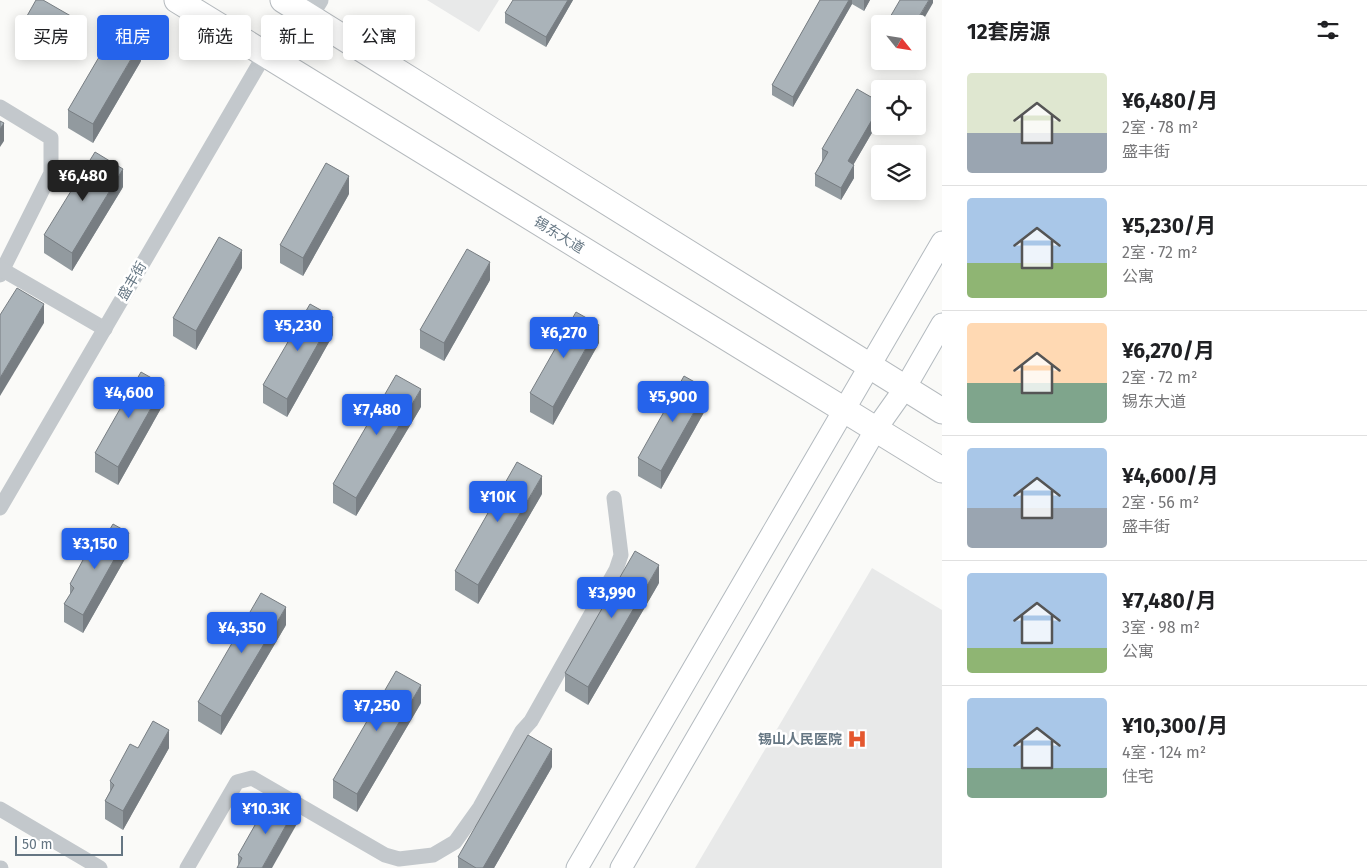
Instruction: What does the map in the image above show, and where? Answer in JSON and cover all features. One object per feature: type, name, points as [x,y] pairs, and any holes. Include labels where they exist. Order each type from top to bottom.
[{"type":"main road","name":"锡东大道","points":[[176,0],[261,52]]},
{"type":"main road","points":[[284,0],[314,8],[942,411]]},
{"type":"main road","name":"锡东大道","points":[[275,60],[942,470]]},
{"type":"main road","points":[[577,868],[942,242]]},
{"type":"main road","points":[[621,868],[876,429],[904,388],[942,324]]},
{"type":"street","name":"盛丰街","points":[[0,508],[262,60]]},
{"type":"street","points":[[0,107],[51,138],[51,173],[1,272],[105,329]]},
{"type":"street","points":[[187,868],[237,782],[252,778],[384,855],[399,859],[433,855],[455,842],[480,807],[522,731],[531,721],[616,570],[621,555],[614,498]]},
{"type":"street","points":[[0,809],[100,868]]},
{"type":"shaded area","points":[[427,0],[499,0],[479,32]]},
{"type":"shaded area","name":"锡山人民医院","points":[[872,568],[942,610],[942,868],[695,868]]},
{"type":"building","points":[[36,0],[43,0],[69,15],[28,15]]},
{"type":"building","points":[[513,0],[568,0],[546,37],[505,13]]},
{"type":"building","points":[[820,0],[849,0],[793,97],[772,85]]},
{"type":"building","points":[[900,0],[929,0],[920,15],[891,15]]},
{"type":"building","points":[[97,60],[130,60],[93,124],[68,110]]},
{"type":"building","points":[[857,89],[871,97],[871,121],[848,161],[854,165],[841,188],[815,174],[828,152],[822,149]]},
{"type":"building","points":[[0,121],[4,123],[0,129]]},
{"type":"building","points":[[95,152],[123,169],[72,253],[44,235]]},
{"type":"building","points":[[326,163],[349,176],[303,258],[280,245]]},
{"type":"building","points":[[219,237],[242,250],[196,331],[173,318]]},
{"type":"building","points":[[467,249],[490,262],[444,343],[420,330]]},
{"type":"building","points":[[17,288],[44,304],[0,378],[0,315]]},
{"type":"building","points":[[310,304],[333,317],[287,399],[263,385]]},
{"type":"building","points":[[576,312],[599,325],[553,407],[530,393]]},
{"type":"building","points":[[141,372],[164,385],[118,467],[95,453]]},
{"type":"building","points":[[396,375],[421,389],[356,498],[333,484]]},
{"type":"building","points":[[684,376],[707,389],[661,471],[638,458]]},
{"type":"building","points":[[517,462],[542,476],[478,585],[455,571]]},
{"type":"building","points":[[113,524],[129,533],[83,615],[64,604],[74,588],[70,584],[90,547],[97,551]]},
{"type":"building","points":[[635,551],[659,565],[588,687],[565,673]]},
{"type":"building","points":[[261,593],[286,607],[221,716],[198,702]]},
{"type":"building","points":[[396,671],[421,685],[357,794],[333,780]]},
{"type":"building","points":[[153,721],[169,730],[123,811],[105,801],[114,785],[110,781],[130,744],[138,748]]},
{"type":"building","points":[[528,735],[552,749],[483,868],[476,868],[458,857]]},
{"type":"building","points":[[282,795],[298,804],[262,868],[237,868],[242,858],[238,855],[259,818],[266,822]]},
{"type":"place","name":"锡山人民医院","points":[[857,739]]}]
